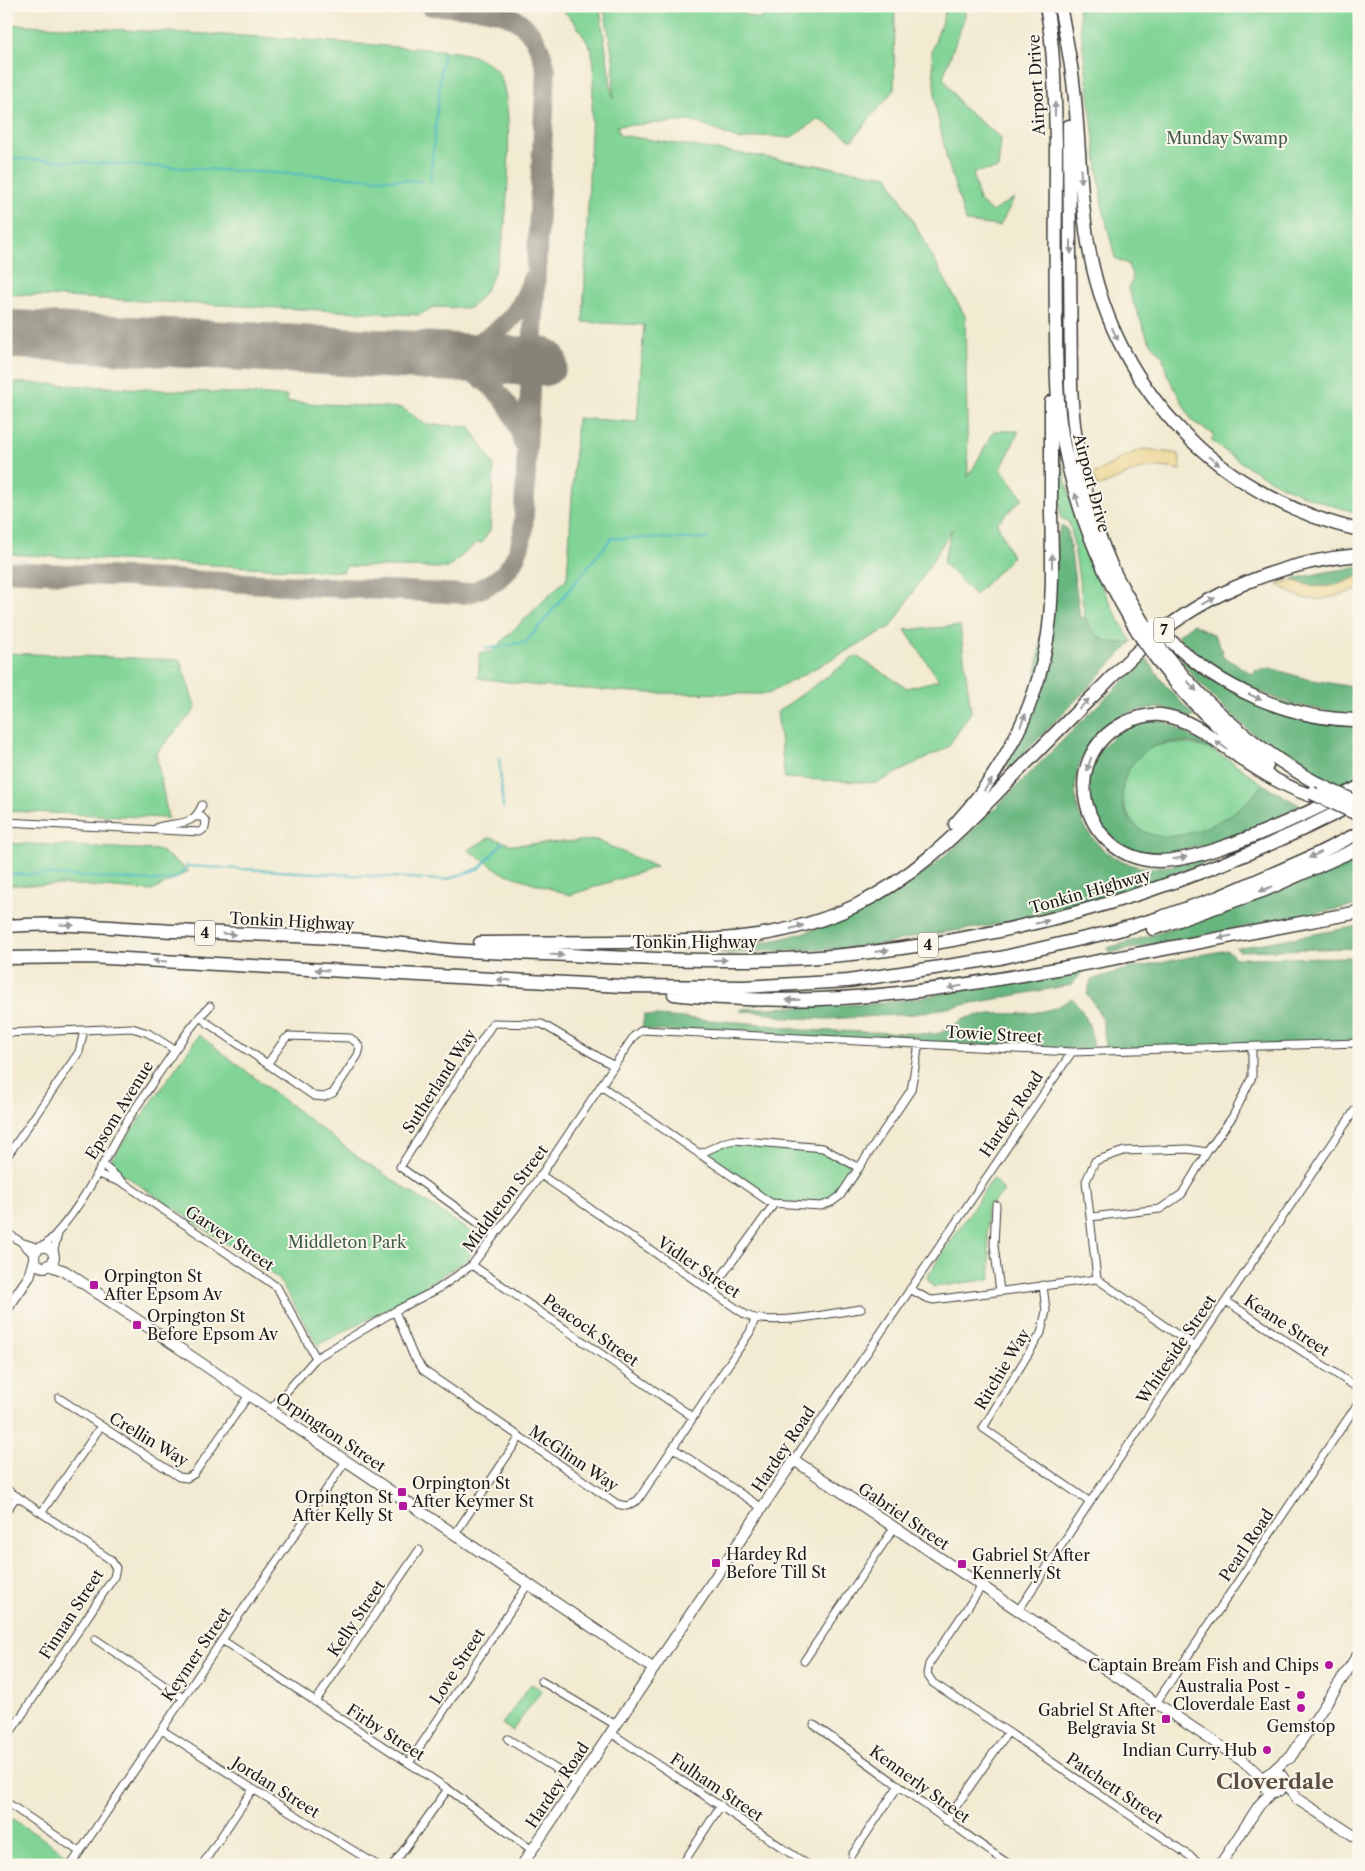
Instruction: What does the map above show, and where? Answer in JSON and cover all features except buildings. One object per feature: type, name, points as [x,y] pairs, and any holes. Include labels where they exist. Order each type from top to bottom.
[{"type":"highway","name":"Airport Drive","points":[[1046,6],[1051,39],[1055,97],[1058,394],[1060,421],[1069,472],[1084,523],[1104,571],[1162,648],[1180,688],[1218,728],[1270,768],[1310,794],[1359,815]]},
{"type":"highway","points":[[1059,6],[1064,44],[1069,120],[1071,182],[1071,387],[1073,424],[1082,475],[1096,526],[1110,564],[1148,631],[1190,684],[1234,726],[1275,758],[1324,787],[1359,803]]},
{"type":"highway","points":[[1059,6],[1073,82],[1084,210],[1092,267],[1110,323],[1129,362],[1149,393],[1174,424],[1190,441],[1226,471],[1265,495],[1292,508],[1341,526],[1359,530]]},
{"type":"highway","points":[[391,942],[678,941],[750,937],[812,923],[856,906],[895,884],[948,832],[987,786],[1002,764],[1022,723],[1038,680],[1047,642],[1051,602],[1051,366],[1056,304]]},
{"type":"highway","name":"7","points":[[895,884],[934,854],[1138,651],[1157,635],[1189,613],[1227,592],[1264,576],[1314,562],[1359,556]]},
{"type":"highway","points":[[1162,648],[1186,656],[1215,676],[1258,698],[1302,713],[1326,718],[1359,720]]},
{"type":"highway","points":[[1310,794],[1278,782],[1195,726],[1176,718],[1159,715],[1130,720],[1107,734],[1097,746],[1090,760],[1085,775],[1084,788],[1090,818],[1106,840],[1128,855],[1143,860],[1160,861],[1201,854],[1244,840],[1311,811],[1359,787]]},
{"type":"highway","name":"Tonkin Highway","points":[[6,926],[61,925],[391,942],[441,949],[638,959],[720,961],[815,957],[934,945],[1024,927],[1092,910],[1201,874],[1284,839],[1359,803]]},
{"type":"highway","name":"4","points":[[6,958],[89,957],[622,986],[744,987],[848,981],[1000,958],[1115,931],[1219,897],[1311,857],[1359,833]]},
{"type":"highway","points":[[848,981],[888,981],[968,971],[1093,945],[1174,922],[1226,904],[1306,872],[1359,848]]},
{"type":"highway","points":[[622,986],[684,995],[764,1000],[827,999],[917,993],[1359,912]]},
{"type":"street","points":[[196,817],[202,804]]},
{"type":"street","points":[[6,822],[200,832],[205,828],[206,822],[202,817],[196,817],[180,824],[164,825],[152,829]]},
{"type":"street","name":"Epsom Avenue","points":[[38,1252],[58,1233],[98,1174],[126,1123],[174,1050],[210,1006]]},
{"type":"street","points":[[200,1016],[314,1096],[324,1098],[333,1093],[358,1055],[360,1048],[350,1038],[289,1036],[268,1063]]},
{"type":"street","name":"Sutherland Way","points":[[495,1236],[400,1167],[493,1023],[542,1024],[614,1066]]},
{"type":"street","points":[[6,1158],[79,1052],[84,1030]]},
{"type":"street","points":[[6,1033],[139,1030],[148,1033],[174,1050]]},
{"type":"street","name":"Towie Street","points":[[632,1039],[642,1030],[1072,1052],[1359,1043]]},
{"type":"street","name":"Middleton Street","points":[[271,1410],[316,1358],[438,1289],[472,1265],[541,1175],[632,1039]]},
{"type":"street","points":[[601,1086],[774,1204],[821,1206],[827,1205],[840,1196],[911,1090],[919,1044]]},
{"type":"street","points":[[1091,1217],[1160,1209],[1182,1194],[1207,1152],[1233,1116],[1252,1077],[1252,1047]]},
{"type":"street","name":"Hardey Road","points":[[522,1865],[794,1460],[1072,1052]]},
{"type":"street","name":"Whiteside Street","points":[[1018,1611],[1359,1104]]},
{"type":"street","points":[[699,1154],[734,1140],[823,1148],[859,1168]]},
{"type":"street","points":[[1097,1279],[1086,1181],[1095,1161],[1124,1151],[1188,1149],[1207,1152]]},
{"type":"street","name":"Garvey Street","points":[[103,1165],[125,1184],[276,1287],[316,1358]]},
{"type":"street","name":"Garvey Street","points":[[98,1174],[125,1184]]},
{"type":"street","name":"Vidler Street","points":[[541,1175],[746,1315],[755,1319],[773,1321],[861,1309]]},
{"type":"street","points":[[711,1291],[774,1204]]},
{"type":"street","points":[[996,1205],[994,1245],[1000,1291]]},
{"type":"street","points":[[6,1232],[38,1252]]},
{"type":"street","name":"Epsom Avenue","points":[[49,1261],[58,1233]]},
{"type":"street","points":[[38,1252],[49,1248],[49,1261]]},
{"type":"street","points":[[38,1252],[37,1264],[49,1261]]},
{"type":"street","points":[[6,1310],[29,1277],[38,1252]]},
{"type":"street","points":[[29,1277],[49,1261]]},
{"type":"street","name":"Orpington Street","points":[[49,1261],[654,1669]]},
{"type":"street","name":"Peacock Street","points":[[472,1265],[693,1417]]},
{"type":"street","points":[[910,1289],[933,1300],[1097,1279],[1195,1347]]},
{"type":"street","name":"Ritchie Way","points":[[1043,1286],[1046,1311],[1041,1333],[984,1428],[1090,1502]]},
{"type":"street","name":"Keane Street","points":[[1226,1301],[1357,1385]]},
{"type":"street","name":"McGlinn Way","points":[[395,1312],[413,1355],[423,1370],[617,1504],[627,1506],[638,1500],[750,1332],[755,1319]]},
{"type":"street","name":"Crellin Way","points":[[59,1398],[179,1477],[187,1478],[194,1474],[249,1395]]},
{"type":"street","name":"Pearl Road","points":[[1156,1703],[1359,1402]]},
{"type":"street","points":[[42,1512],[101,1426]]},
{"type":"street","points":[[455,1534],[519,1438]]},
{"type":"street","points":[[673,1448],[762,1508]]},
{"type":"street","name":"Gabriel Street","points":[[794,1460],[1268,1777]]},
{"type":"street","name":"Keymer Street","points":[[71,1865],[222,1640],[346,1461]]},
{"type":"street","name":"Finnan Street","points":[[6,1489],[111,1560],[116,1568],[114,1577],[6,1738]]},
{"type":"street","points":[[6,1511],[16,1496]]},
{"type":"street","points":[[804,1661],[894,1528]]},
{"type":"street","name":"Kelly Street","points":[[315,1702],[419,1550]]},
{"type":"street","name":"Love Street","points":[[409,1763],[528,1584]]},
{"type":"street","name":"Patchett Street","points":[[982,1586],[929,1664],[927,1674],[933,1683],[1203,1865]]},
{"type":"street","points":[[95,1639],[183,1698]]},
{"type":"street","name":"Firby Street","points":[[222,1640],[448,1789],[532,1850]]},
{"type":"street","points":[[1220,1865],[1260,1804],[1282,1788],[1290,1758],[1359,1654]]},
{"type":"street","name":"Fulham Street","points":[[542,1681],[808,1865]]},
{"type":"street","name":"Kennerly Street","points":[[814,1725],[899,1785],[946,1822],[1010,1865]]},
{"type":"street","name":"Jordan Street","points":[[162,1730],[252,1789],[377,1865]]},
{"type":"street","points":[[946,1822],[1008,1732]]},
{"type":"street","points":[[508,1739],[577,1782]]},
{"type":"street","points":[[1260,1804],[1268,1777],[1285,1760],[1290,1758]]},
{"type":"street","points":[[1268,1777],[1280,1773],[1297,1798],[1359,1839]]},
{"type":"street","points":[[1268,1777],[1267,1789],[1287,1798],[1297,1798]]},
{"type":"street","points":[[852,1855],[899,1785]]},
{"type":"street","points":[[202,1865],[252,1789]]},
{"type":"street","points":[[393,1865],[448,1789]]},
{"type":"street","points":[[6,1802],[80,1852]]},
{"type":"street","points":[[682,1865],[721,1805]]},
{"type":"green space","points":[[559,6],[724,6],[760,20],[767,6],[895,6],[894,90],[852,140],[819,119],[790,138],[767,136],[740,140],[692,121],[617,126],[619,135],[888,176],[965,316],[968,477],[994,431],[1019,431],[1001,469],[1023,498],[997,523],[1012,557],[975,595],[943,563],[952,529],[892,626],[768,694],[650,693],[538,686],[478,678],[480,653],[491,652],[567,578],[577,418],[637,422],[644,325],[583,322],[594,64],[591,48],[575,23]],"holes":[[[600,10],[605,13],[614,63],[613,99]]]},
{"type":"green space","points":[[947,6],[965,6],[965,16],[943,77],[962,107],[1001,138],[998,169],[973,172],[979,201],[992,212],[1014,198],[1000,226],[966,222],[947,159],[936,108],[932,51]]},
{"type":"green space","name":"Munday Swamp","points":[[1078,6],[1359,6],[1359,513],[1319,501],[1281,485],[1228,453],[1211,440],[1214,435],[1192,421],[1167,374],[1163,357],[1148,339],[1128,289],[1133,278],[1128,264],[1115,258],[1102,204]]},
{"type":"green space","points":[[6,24],[433,49],[463,53],[484,61],[496,70],[501,79],[505,91],[508,121],[508,178],[504,230],[501,248],[490,282],[470,308],[434,307],[419,315],[6,294]]},
{"type":"green space","points":[[6,382],[287,396],[287,402],[402,408],[425,424],[470,427],[494,465],[490,530],[482,543],[476,543],[448,568],[346,566],[343,572],[6,554]]},
{"type":"green space","points":[[1054,457],[1060,457],[1080,529],[1097,576],[1132,642],[1116,643],[1103,640],[1093,631],[1085,617],[1071,528],[1068,521],[1061,518],[1059,496],[1056,495]]},
{"type":"green space","points":[[1061,526],[1065,527],[1068,532],[1080,618],[1085,617],[1093,631],[1103,640],[1116,643],[1132,642],[1010,768],[1006,765],[1030,715],[1055,543]]},
{"type":"green space","points":[[1359,567],[1359,576],[1334,585],[1309,585],[1292,579],[1331,571]]},
{"type":"green space","points":[[1193,624],[1214,635],[1223,651],[1221,655],[1252,674],[1255,671],[1270,668],[1307,679],[1359,688],[1359,715],[1307,707],[1261,692],[1240,682],[1198,654],[1177,636]]},
{"type":"green space","points":[[960,626],[971,712],[948,747],[877,783],[785,778],[777,712],[856,656],[907,688],[939,680],[905,630]]},
{"type":"green space","points":[[6,653],[180,660],[196,709],[156,753],[168,818],[6,811]]},
{"type":"green space","points":[[1147,659],[1165,685],[1194,716],[1191,718],[1173,711],[1155,708],[1130,713],[1109,724],[1092,740],[1081,760],[1076,782],[1077,805],[1085,827],[1101,847],[1124,862],[1150,868],[1179,864],[1215,854],[1217,858],[1168,877],[1095,900],[989,926],[911,937],[886,944],[832,949],[721,953],[722,948],[748,945],[799,934],[848,917],[871,906],[916,879],[937,863],[966,836]]},
{"type":"green space","points":[[1182,659],[1204,676],[1218,683],[1359,725],[1359,781],[1343,790],[1319,778],[1275,750],[1234,718],[1215,700],[1181,661]]},
{"type":"green space","points":[[1141,721],[1165,721],[1218,752],[1192,743],[1162,744],[1140,756],[1127,774],[1122,795],[1127,815],[1142,830],[1165,837],[1199,830],[1234,812],[1250,799],[1263,784],[1301,806],[1267,821],[1264,825],[1219,841],[1170,854],[1138,852],[1121,846],[1094,819],[1088,781],[1099,750],[1115,734]]},
{"type":"green space","points":[[1175,743],[1189,744],[1212,751],[1232,762],[1263,784],[1251,799],[1228,816],[1211,825],[1177,837],[1169,838],[1150,835],[1136,826],[1127,813],[1123,798],[1123,782],[1129,767],[1140,755],[1156,746]]},
{"type":"green space","points":[[490,837],[513,845],[596,840],[656,867],[570,895],[503,873],[468,850]]},
{"type":"green space","points":[[6,843],[159,850],[189,871],[152,891],[79,885],[6,885]]},
{"type":"green space","points":[[1359,855],[1359,905],[1109,953],[1107,948],[1172,929],[1235,907],[1297,883]]},
{"type":"green space","points":[[1359,926],[1359,948],[1240,951],[1236,948]]},
{"type":"green space","points":[[1227,950],[1236,958],[1359,957],[1359,1043],[1105,1050],[1102,1020],[1087,994],[1091,980],[1123,970]]},
{"type":"green space","points":[[1096,964],[1082,973],[1071,985],[914,1014],[827,1019],[788,1018],[761,1012],[740,1011],[742,1009],[872,1004],[919,998]]},
{"type":"green space","points":[[1072,998],[1088,1022],[1093,1050],[642,1030],[644,1015],[762,1024],[802,1030],[936,1034],[969,1017],[1042,1011],[1057,1007]]},
{"type":"green space","name":"Middleton Park","points":[[199,1035],[358,1157],[480,1238],[469,1259],[391,1307],[318,1345],[279,1279],[108,1164]]},
{"type":"green space","points":[[726,1142],[823,1148],[859,1168],[832,1202],[774,1204],[699,1154]]},
{"type":"green space","points":[[993,1178],[1004,1191],[986,1210],[991,1279],[933,1287],[927,1277]]},
{"type":"green space","points":[[531,1684],[542,1690],[512,1731],[502,1724]]},
{"type":"green space","points":[[6,1815],[67,1854],[60,1865],[6,1865]]},
{"type":"sand","points":[[1145,449],[1179,454],[1181,470],[1156,467],[1146,468],[1097,487],[1093,474]]},
{"type":"sand","points":[[1359,576],[1359,590],[1317,599],[1300,597],[1278,584],[1292,581],[1325,587]]},
{"type":"waterway","points":[[430,180],[443,52]]},
{"type":"waterway","points":[[6,158],[420,181]]},
{"type":"waterway","points":[[486,649],[526,642],[612,538],[708,539]]},
{"type":"waterway","points":[[499,757],[503,807]]},
{"type":"waterway","points":[[6,875],[40,874],[159,881],[177,878],[187,866],[445,880],[480,868],[503,842]]},
{"type":"taxiway","points":[[6,571],[464,594],[487,586],[511,565],[523,532],[546,70],[539,48],[530,32],[518,21],[504,14],[488,10],[431,6]]},
{"type":"taxiway","points":[[425,356],[461,349],[492,335],[505,325],[516,312],[525,297],[532,279]]},
{"type":"taxiway","points":[[434,358],[466,369],[492,387],[512,412],[523,443]]},
{"type":"runway","points":[[6,334],[543,362]]},
{"type":"place","name":"Orpington St After Epsom Av","points":[[94,1285]]},
{"type":"place","name":"Orpington St Before Epsom Av","points":[[137,1325]]},
{"type":"place","name":"Orpington St After Keymer St","points":[[402,1492]]},
{"type":"place","name":"Orpington St After Kelly St","points":[[403,1506]]},
{"type":"place","name":"Hardey Rd Before Till St","points":[[716,1563]]},
{"type":"place","name":"Gabriel St After Kennerly St","points":[[962,1564]]},
{"type":"place","name":"Captain Bream Fish and Chips","points":[[1329,1665]]},
{"type":"place","name":"Australia Post - Cloverdale East","points":[[1301,1695]]},
{"type":"place","name":"Gemstop","points":[[1301,1708]]},
{"type":"place","name":"Gabriel St After Belgravia St","points":[[1166,1719]]},
{"type":"place","name":"Indian Curry Hub","points":[[1267,1750]]},
{"type":"district","name":"Cloverdale","points":[[1275,1782]]}]
